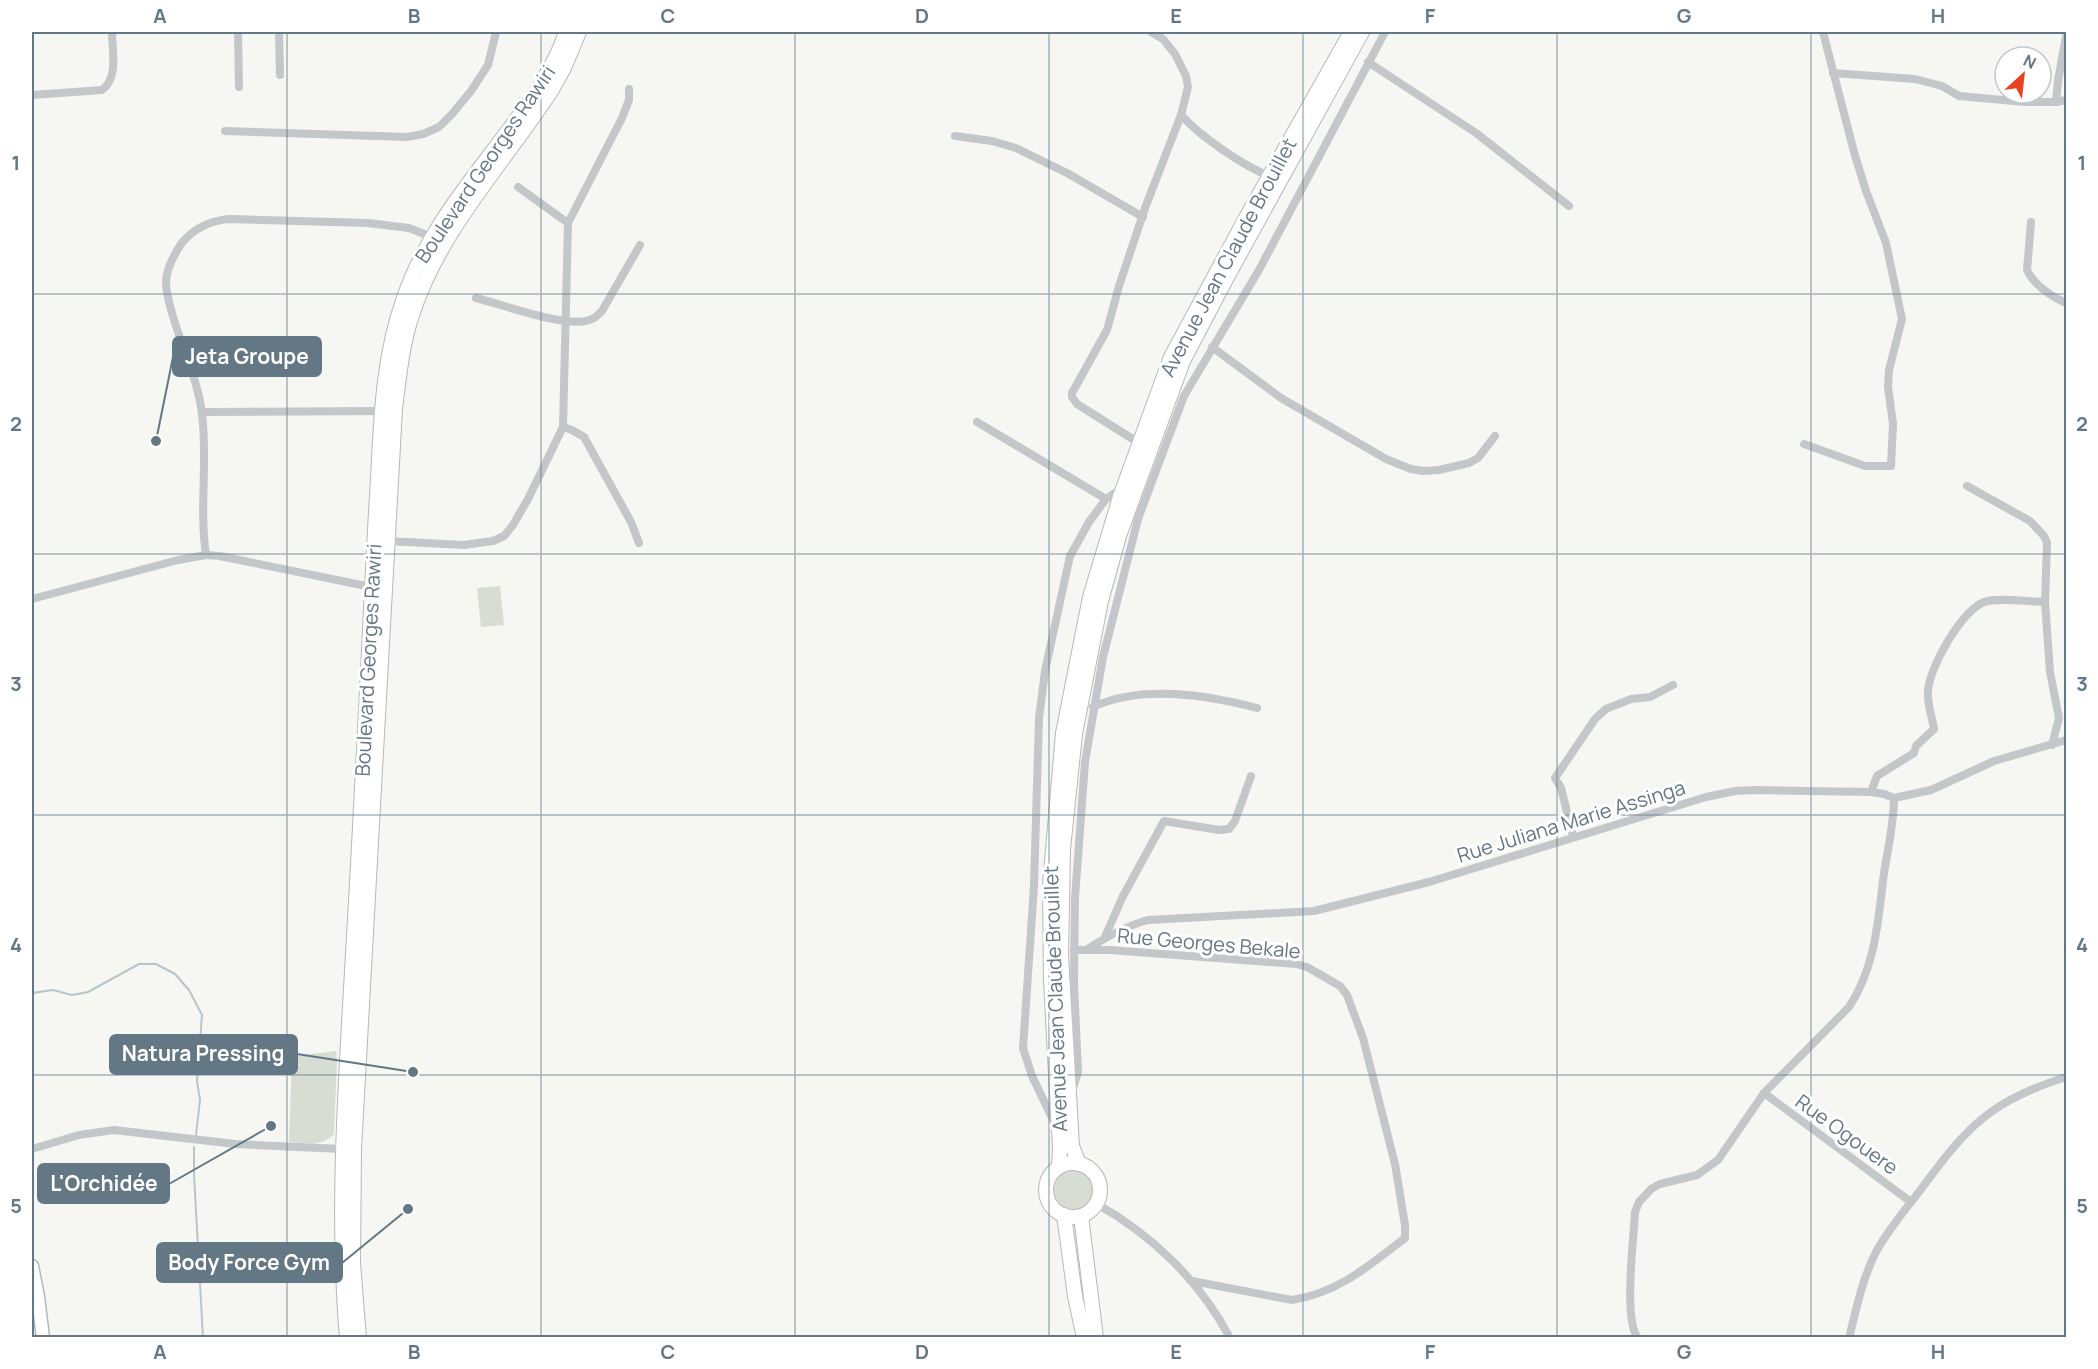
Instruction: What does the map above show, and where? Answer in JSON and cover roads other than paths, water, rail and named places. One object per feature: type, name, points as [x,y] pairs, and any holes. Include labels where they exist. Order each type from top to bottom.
[{"type":"main road","name":"Boulevard Georges Rawiri","points":[[347,1338],[342,1263],[342,1149],[371,587],[387,366],[399,313],[409,284],[432,237],[535,95],[555,60],[567,32]]},
{"type":"main road","name":"Boulevard Georges Rawiri","points":[[358,1338],[353,1263],[354,1149],[395,409],[399,374],[406,335],[417,302],[436,259],[451,232],[551,92],[579,32]]},
{"type":"main road","name":"Avenue Jean Claude Brouillet","points":[[1059,1166],[1049,934],[1050,885],[1065,723],[1086,615],[1109,530],[1173,352],[1351,32]]},
{"type":"main road","name":"Avenue Jean Claude Brouillet","points":[[1079,1164],[1072,1146],[1061,955],[1063,849],[1068,786],[1078,715],[1095,626],[1110,568],[1133,497],[1183,361],[1362,32]]},
{"type":"main road","points":[[1079,1164],[1089,1168],[1099,1180],[1101,1188],[1097,1204],[1081,1216],[1064,1215],[1056,1210],[1047,1196],[1049,1180],[1059,1166],[1079,1164]]},
{"type":"main road","points":[[1064,1215],[1075,1296],[1084,1338]]},
{"type":"main road","points":[[1081,1216],[1096,1338]]},
{"type":"main road","points":[[32,1266],[43,1338]]},
{"type":"street","points":[[32,95],[102,90],[108,86],[113,72],[112,32]]},
{"type":"street","points":[[238,32],[239,87]]},
{"type":"street","points":[[279,32],[280,75]]},
{"type":"street","points":[[225,131],[407,137],[423,134],[439,127],[471,91],[488,65],[496,32]]},
{"type":"street","points":[[1139,443],[1077,404],[1072,397],[1107,330],[1119,286],[1181,115],[1188,87],[1186,76],[1175,54],[1163,39],[1151,32]]},
{"type":"street","points":[[1069,1099],[1078,1072],[1074,950],[1077,840],[1084,762],[1103,657],[1138,519],[1184,396],[1259,270],[1385,32]]},
{"type":"street","points":[[1804,444],[1865,466],[1891,466],[1893,424],[1888,387],[1889,370],[1902,320],[1886,243],[1863,182],[1822,32]]},
{"type":"street","points":[[2056,102],[2067,36]]},
{"type":"street","points":[[1368,62],[1476,133],[1569,206]]},
{"type":"street","points":[[1833,73],[1915,79],[1942,86],[1959,96],[2025,102],[2067,100]]},
{"type":"street","points":[[388,541],[471,545],[493,541],[504,536],[513,525],[528,498],[563,427],[568,223],[622,118],[629,100],[629,88]]},
{"type":"street","points":[[1181,115],[1208,139],[1269,176]]},
{"type":"street","points":[[956,136],[992,141],[1016,148],[1067,173],[1143,217]]},
{"type":"street","points":[[518,187],[568,223]]},
{"type":"street","points":[[206,555],[203,531],[202,412],[171,311],[166,281],[167,272],[175,254],[187,237],[216,220],[276,219],[388,224],[409,228],[432,237]]},
{"type":"street","points":[[2031,222],[2027,270],[2030,276],[2048,293],[2067,303]]},
{"type":"street","points":[[476,298],[567,322],[587,321],[602,312],[640,245]]},
{"type":"street","points":[[1212,348],[1291,404],[1386,459],[1411,470],[1439,470],[1469,463],[1478,458],[1495,436]]},
{"type":"street","points":[[202,412],[382,411]]},
{"type":"street","points":[[977,422],[1106,499]]},
{"type":"street","points":[[563,427],[584,437],[631,522],[639,543]]},
{"type":"street","points":[[1968,486],[2030,521],[2044,536],[2047,543],[2045,602],[2050,672],[2059,718],[2052,745]]},
{"type":"street","points":[[1058,1129],[1032,1076],[1023,1048],[1034,886],[1039,718],[1050,649],[1070,556],[1089,522],[1106,499],[1123,488]]},
{"type":"street","points":[[32,599],[178,560],[206,555],[371,587]]},
{"type":"street","points":[[1871,792],[1877,776],[1914,753],[1916,746],[1934,729],[1928,692],[1930,682],[1946,646],[1967,615],[1985,602],[2045,602]]},
{"type":"street","points":[[1573,836],[1561,788],[1555,778],[1594,719],[1613,705],[1631,699],[1650,697],[1674,685]]},
{"type":"street","points":[[1094,707],[1126,696],[1154,695],[1210,697],[1257,708]]},
{"type":"street","name":"Rue Juliana Marie Assinga","points":[[1086,950],[1105,938],[1148,920],[1314,911],[1429,882],[1573,836],[1706,797],[1735,791],[1871,792],[1894,798],[1931,790],[1994,761],[2067,740]]},
{"type":"street","points":[[1105,938],[1122,898],[1164,821],[1219,830],[1229,829],[1235,821],[1251,776]]},
{"type":"street","points":[[1638,1338],[1634,1333],[1630,1305],[1635,1212],[1639,1202],[1651,1189],[1660,1184],[1697,1175],[1718,1160],[1764,1093],[1850,1007],[1864,982],[1872,955],[1894,798]]},
{"type":"street","name":"Rue Georges Bekale","points":[[1074,950],[1296,964],[1307,967],[1327,977],[1347,995],[1363,1038],[1395,1164],[1405,1238],[1348,1281],[1308,1298],[1293,1300],[1192,1281]]},
{"type":"street","points":[[1849,1338],[1857,1306],[1875,1254],[1951,1149],[1993,1110],[2043,1085],[2067,1077]]},
{"type":"street","name":"Rue Ogouere","points":[[1764,1093],[1911,1202]]},
{"type":"street","points":[[32,1149],[79,1135],[114,1130],[235,1144],[342,1149]]},
{"type":"street","points":[[1097,1204],[1133,1227],[1192,1281],[1209,1303],[1230,1338]]},
{"type":"waterway","points":[[32,993],[53,990],[72,995],[88,992],[139,964],[156,964],[175,974],[189,990],[202,1015],[197,1081],[200,1100],[196,1135]]},
{"type":"waterway","points":[[194,1147],[203,1338]]},
{"type":"place","name":"Jeta Groupe","points":[[156,441]]},
{"type":"place","name":"Natura Pressing","points":[[413,1072]]},
{"type":"place","name":"L'Orchidée","points":[[271,1126]]},
{"type":"place","name":"Body Force Gym","points":[[408,1209]]}]
